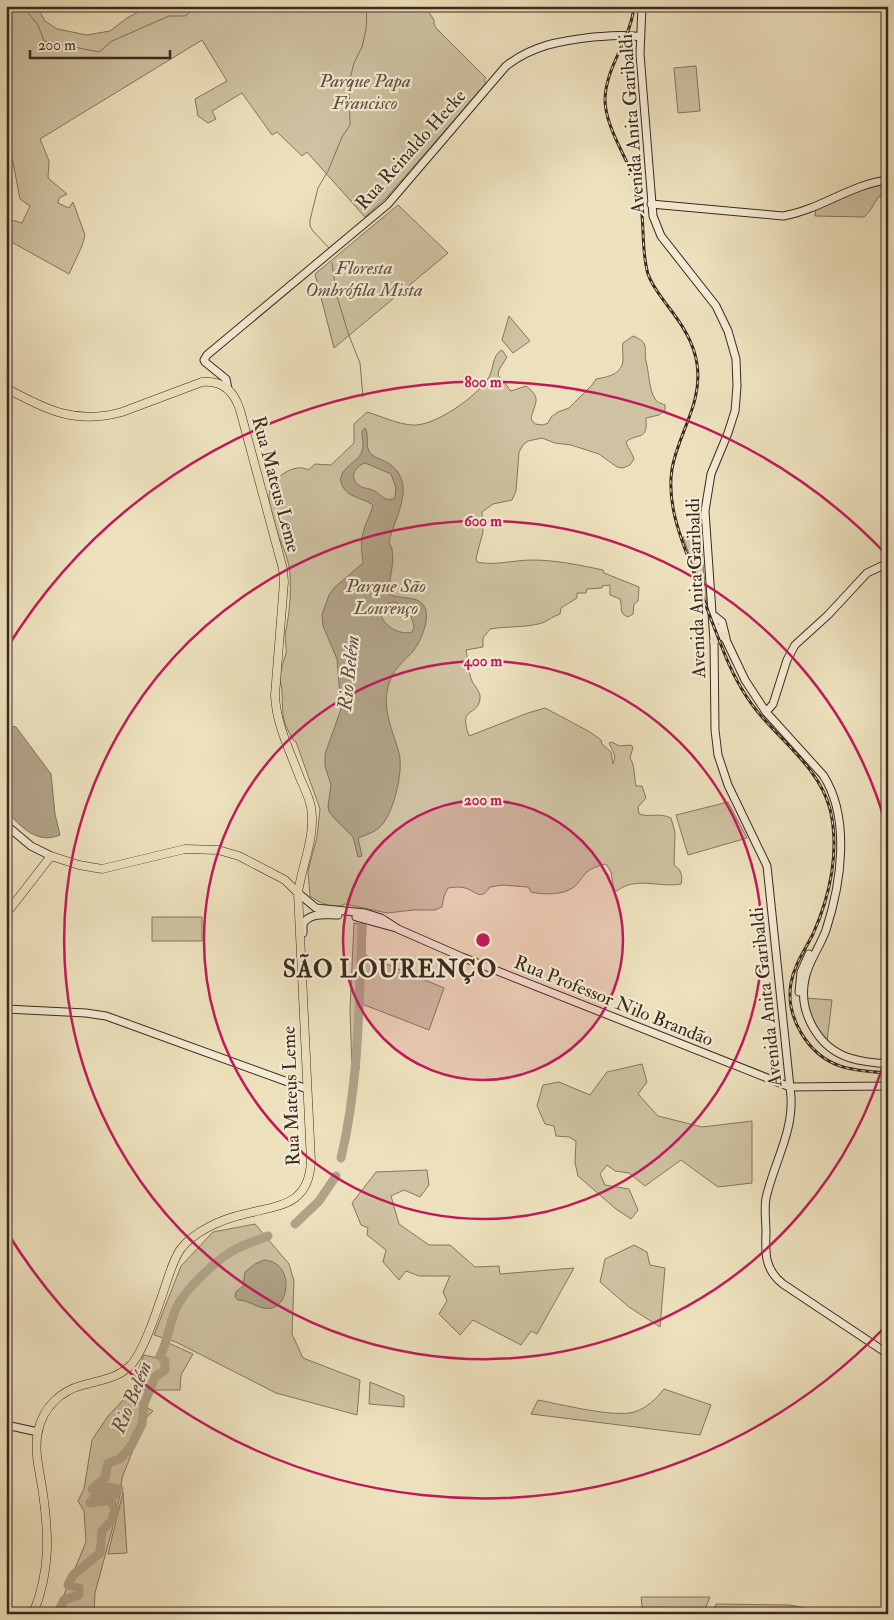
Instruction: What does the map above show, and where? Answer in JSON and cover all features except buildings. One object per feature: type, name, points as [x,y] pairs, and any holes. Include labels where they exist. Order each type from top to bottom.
[{"type":"main road","name":"Avenida Anita Garibaldi","points":[[642,6],[640,37],[651,204],[654,222],[661,236],[708,293],[728,330],[736,359],[737,386],[734,411],[731,427],[711,474],[706,502],[706,533],[714,640],[714,723],[717,748],[728,785],[767,866],[790,1087],[792,1112],[789,1129],[771,1183],[765,1208],[766,1261],[775,1278],[888,1354]]},
{"type":"main road","name":"Rua Reinaldo Hecke","points":[[228,389],[226,379],[206,364],[204,360],[207,355],[388,204],[500,72],[513,60],[530,50],[557,41],[621,34],[640,37]]},
{"type":"main road","points":[[651,204],[783,216],[871,183],[888,180]]},
{"type":"main road","points":[[6,388],[49,410],[89,417],[106,416],[122,412],[202,382],[218,383],[228,389]]},
{"type":"main road","name":"Rua Mateus Leme","points":[[33,1614],[43,1586],[48,1553],[46,1519],[36,1451],[41,1420],[50,1405],[62,1394],[80,1385],[112,1378],[131,1364],[144,1342],[175,1258],[186,1243],[194,1236],[221,1222],[243,1214],[282,1206],[294,1198],[302,1189],[308,1178],[311,1161],[298,893],[312,836],[312,820],[309,799],[275,710],[274,694],[284,582],[283,569],[237,400],[228,389]]},
{"type":"main road","points":[[766,712],[773,704],[784,667],[795,645],[867,573],[888,562]]},
{"type":"main road","points":[[712,614],[722,622],[726,630],[725,638]]},
{"type":"main road","points":[[713,623],[725,638],[745,680],[766,712],[823,775],[829,783],[835,800],[840,832],[840,864],[837,887],[826,930],[804,980],[803,996],[809,1020],[818,1036],[835,1051],[857,1060],[888,1064]]},
{"type":"main road","points":[[714,640],[719,636],[725,638]]},
{"type":"main road","name":"Rua Mateus Leme","points":[[287,881],[293,880],[296,877],[312,820]]},
{"type":"main road","points":[[6,825],[31,846],[51,856],[79,865],[102,869],[185,849],[211,849],[239,856],[287,881],[298,893]]},
{"type":"main road","points":[[6,914],[51,856]]},
{"type":"main road","points":[[287,881],[293,896],[296,936],[300,951]]},
{"type":"main road","name":"Rua Professor Nilo Brandão","points":[[298,893],[316,908],[365,913],[381,918],[398,929],[462,957],[790,1087]]},
{"type":"main road","name":"Rua Professor Nilo Brandão","points":[[300,951],[303,924],[307,919],[316,915],[361,917],[398,929]]},
{"type":"main road","points":[[829,919],[801,972],[799,998],[806,1025],[811,1034],[824,1048],[839,1058],[858,1064],[888,1068]]},
{"type":"main road","points":[[6,1009],[86,1013],[106,1016],[307,1088]]},
{"type":"main road","points":[[790,1087],[888,1086]]},
{"type":"main road","points":[[6,1424],[38,1432]]},
{"type":"green space","name":"Parque Papa Francisco","points":[[6,6],[32,6],[40,12],[45,21],[57,29],[87,35],[110,31],[127,18],[149,6],[425,6],[434,20],[436,28],[486,78],[484,80],[486,83],[388,196],[365,217],[307,152],[302,156],[277,132],[272,135],[242,93],[212,111],[216,119],[208,123],[198,116],[195,99],[227,81],[202,40],[40,139],[49,161],[48,178],[67,194],[59,198],[58,203],[69,208],[73,202],[85,235],[69,274],[6,239],[6,222],[12,220],[22,223],[30,206],[20,199],[11,152],[6,143]]},
{"type":"green space","points":[[696,66],[700,111],[678,113],[674,68]]},
{"type":"green space","points":[[888,182],[888,195],[879,196],[864,217],[815,216],[816,208],[868,187]]},
{"type":"green space","name":"Floresta Ombrófila Mista","points":[[398,205],[448,253],[334,348],[315,274]]},
{"type":"green space","points":[[509,316],[530,341],[513,353],[502,340]]},
{"type":"green space","name":"Parque São Lourenço","points":[[633,336],[644,344],[651,391],[658,402],[665,405],[665,410],[659,415],[646,418],[644,434],[626,442],[634,459],[630,465],[623,468],[617,467],[599,454],[542,438],[528,441],[519,452],[516,491],[512,500],[493,504],[482,512],[483,532],[476,558],[477,562],[484,563],[541,560],[603,570],[604,573],[639,587],[638,601],[634,604],[633,614],[628,617],[623,614],[620,599],[610,595],[610,585],[602,586],[602,588],[587,589],[586,593],[577,593],[577,598],[561,608],[560,614],[542,623],[490,629],[483,638],[483,647],[466,650],[472,681],[479,692],[480,699],[478,705],[467,716],[466,726],[469,736],[545,708],[601,740],[602,744],[611,752],[613,764],[615,756],[609,743],[612,742],[619,746],[631,745],[633,747],[630,758],[634,768],[636,786],[642,786],[646,798],[638,807],[639,814],[662,815],[671,818],[675,832],[674,865],[681,873],[681,884],[640,883],[632,884],[617,891],[614,890],[611,872],[606,864],[589,870],[574,887],[559,893],[536,893],[531,892],[528,887],[502,885],[490,887],[485,893],[481,894],[465,888],[448,888],[442,907],[435,910],[387,913],[345,904],[332,906],[318,901],[310,896],[308,871],[317,837],[320,809],[296,742],[287,728],[283,712],[280,677],[286,654],[285,635],[290,606],[290,581],[289,564],[270,512],[269,501],[272,485],[285,472],[297,468],[308,470],[315,464],[331,465],[354,443],[354,424],[367,412],[395,422],[412,425],[432,421],[455,409],[483,385],[491,373],[496,355],[502,350],[507,357],[498,375],[511,391],[526,386],[531,390],[536,401],[531,419],[535,424],[543,425],[548,423],[551,417],[558,412],[569,408],[596,379],[610,376],[618,371],[623,359],[623,343]]},
{"type":"green space","points":[[700,534],[707,605],[683,537]]},
{"type":"green space","points":[[728,802],[747,838],[688,855],[676,815]]},
{"type":"green space","points":[[152,917],[202,917],[202,941],[152,941]]},
{"type":"green space","points":[[354,923],[366,925],[365,955],[444,988],[429,1030],[362,1004],[359,1070],[352,1071],[350,1009]]},
{"type":"green space","points":[[806,998],[832,1000],[827,1042],[813,1022]]},
{"type":"green space","points":[[642,1064],[647,1082],[638,1094],[658,1116],[702,1127],[752,1121],[752,1183],[718,1187],[681,1160],[645,1186],[629,1173],[615,1171],[607,1165],[600,1174],[605,1185],[629,1189],[638,1210],[631,1219],[616,1209],[578,1176],[575,1163],[576,1141],[569,1137],[556,1136],[554,1126],[545,1124],[537,1106],[543,1085],[559,1082],[590,1095],[607,1072]]},
{"type":"green space","points":[[427,1170],[429,1185],[420,1197],[404,1190],[391,1196],[399,1224],[429,1245],[450,1245],[475,1267],[499,1266],[500,1274],[574,1268],[537,1334],[531,1331],[521,1345],[473,1320],[460,1335],[439,1314],[447,1301],[443,1292],[450,1276],[419,1276],[406,1271],[399,1280],[383,1262],[386,1250],[367,1235],[368,1228],[361,1225],[352,1203],[376,1172]]},
{"type":"green space","points":[[255,1224],[289,1264],[294,1281],[292,1334],[303,1358],[360,1380],[357,1415],[276,1393],[176,1342],[154,1335],[181,1266],[213,1232]]},
{"type":"green space","points":[[634,1245],[647,1252],[650,1265],[665,1268],[660,1327],[629,1307],[600,1282],[605,1259]]},
{"type":"green space","points":[[164,1341],[193,1354],[181,1375],[180,1390],[137,1390],[139,1367],[144,1355],[157,1358]]},
{"type":"green space","points":[[370,1382],[404,1396],[404,1407],[369,1404]]},
{"type":"green space","points":[[664,1389],[711,1405],[700,1435],[531,1414],[538,1400],[601,1412],[634,1412],[651,1403]]},
{"type":"green space","points":[[127,1396],[153,1411],[145,1419],[122,1478],[112,1530],[95,1593],[94,1614],[56,1614],[86,1542],[84,1511],[78,1501],[84,1489],[92,1440],[108,1416]]},
{"type":"green space","points":[[123,1492],[127,1553],[108,1554]]},
{"type":"green space","points":[[641,1597],[710,1597],[703,1614],[643,1614]]},
{"type":"green space","points":[[716,1604],[790,1605],[834,1614],[712,1614]]},
{"type":"water","points":[[365,428],[368,448],[371,454],[391,465],[399,473],[402,483],[402,502],[389,542],[393,561],[388,593],[393,596],[420,601],[427,616],[419,642],[399,666],[388,687],[387,712],[400,761],[399,782],[393,804],[389,814],[377,830],[358,838],[362,856],[358,857],[353,837],[329,812],[328,806],[331,785],[325,766],[325,754],[341,709],[337,659],[323,626],[322,615],[329,595],[334,588],[363,563],[362,537],[373,505],[348,493],[341,483],[343,472],[362,451],[362,431]],"holes":[[[365,463],[391,474],[396,488],[395,498],[386,499],[375,491],[356,483],[354,473],[358,467]],[[394,602],[405,608],[410,615],[414,628],[412,632],[396,631],[384,621],[381,610],[385,605]]]},
{"type":"water","points":[[6,725],[16,727],[51,774],[55,814],[60,835],[44,838],[36,836],[23,828],[6,811]]},
{"type":"water","points":[[264,1260],[274,1262],[280,1268],[286,1283],[283,1299],[278,1305],[268,1309],[238,1300],[235,1297],[236,1292],[243,1286],[245,1272]]},
{"type":"waterway","points":[[23,6],[38,25],[44,41],[99,52],[112,41],[169,16],[185,16],[194,9],[194,6]]},
{"type":"waterway","name":"Rio Belém","points":[[329,248],[313,231],[310,226],[310,220],[318,188],[328,171],[342,137],[350,125],[349,83],[354,63],[362,47],[366,29],[367,6]]},
{"type":"waterway","name":"Rio Belém","points":[[332,263],[336,293],[348,333],[360,363],[363,397]]},
{"type":"waterway","name":"Rio Belém","points":[[341,1158],[355,1072],[362,927]]},
{"type":"waterway","name":"Rio Belém","points":[[295,1224],[319,1201],[336,1176]]},
{"type":"waterway","name":"Rio Belém","points":[[57,1614],[64,1600],[79,1595],[79,1588],[68,1585],[73,1575],[100,1553],[102,1531],[112,1520],[115,1510],[111,1500],[90,1503],[95,1496],[114,1495],[119,1489],[107,1487],[92,1489],[105,1478],[108,1463],[120,1459],[131,1446],[142,1424],[144,1404],[155,1377],[165,1370],[165,1361],[160,1356],[180,1302],[193,1284],[229,1253],[268,1236]]},
{"type":"railway","points":[[634,6],[628,30],[606,87],[605,99],[609,122],[638,190],[648,274],[656,290],[686,333],[693,348],[697,364],[698,379],[693,405],[672,469],[672,498],[677,526],[707,609],[736,680],[756,710],[811,771],[819,783],[830,809],[834,841],[832,873],[819,919],[792,976],[790,996],[795,1021],[809,1044],[828,1061],[852,1069],[888,1073]]},
{"type":"district","name":"SÃO LOURENÇO","points":[[390,969]]}]
